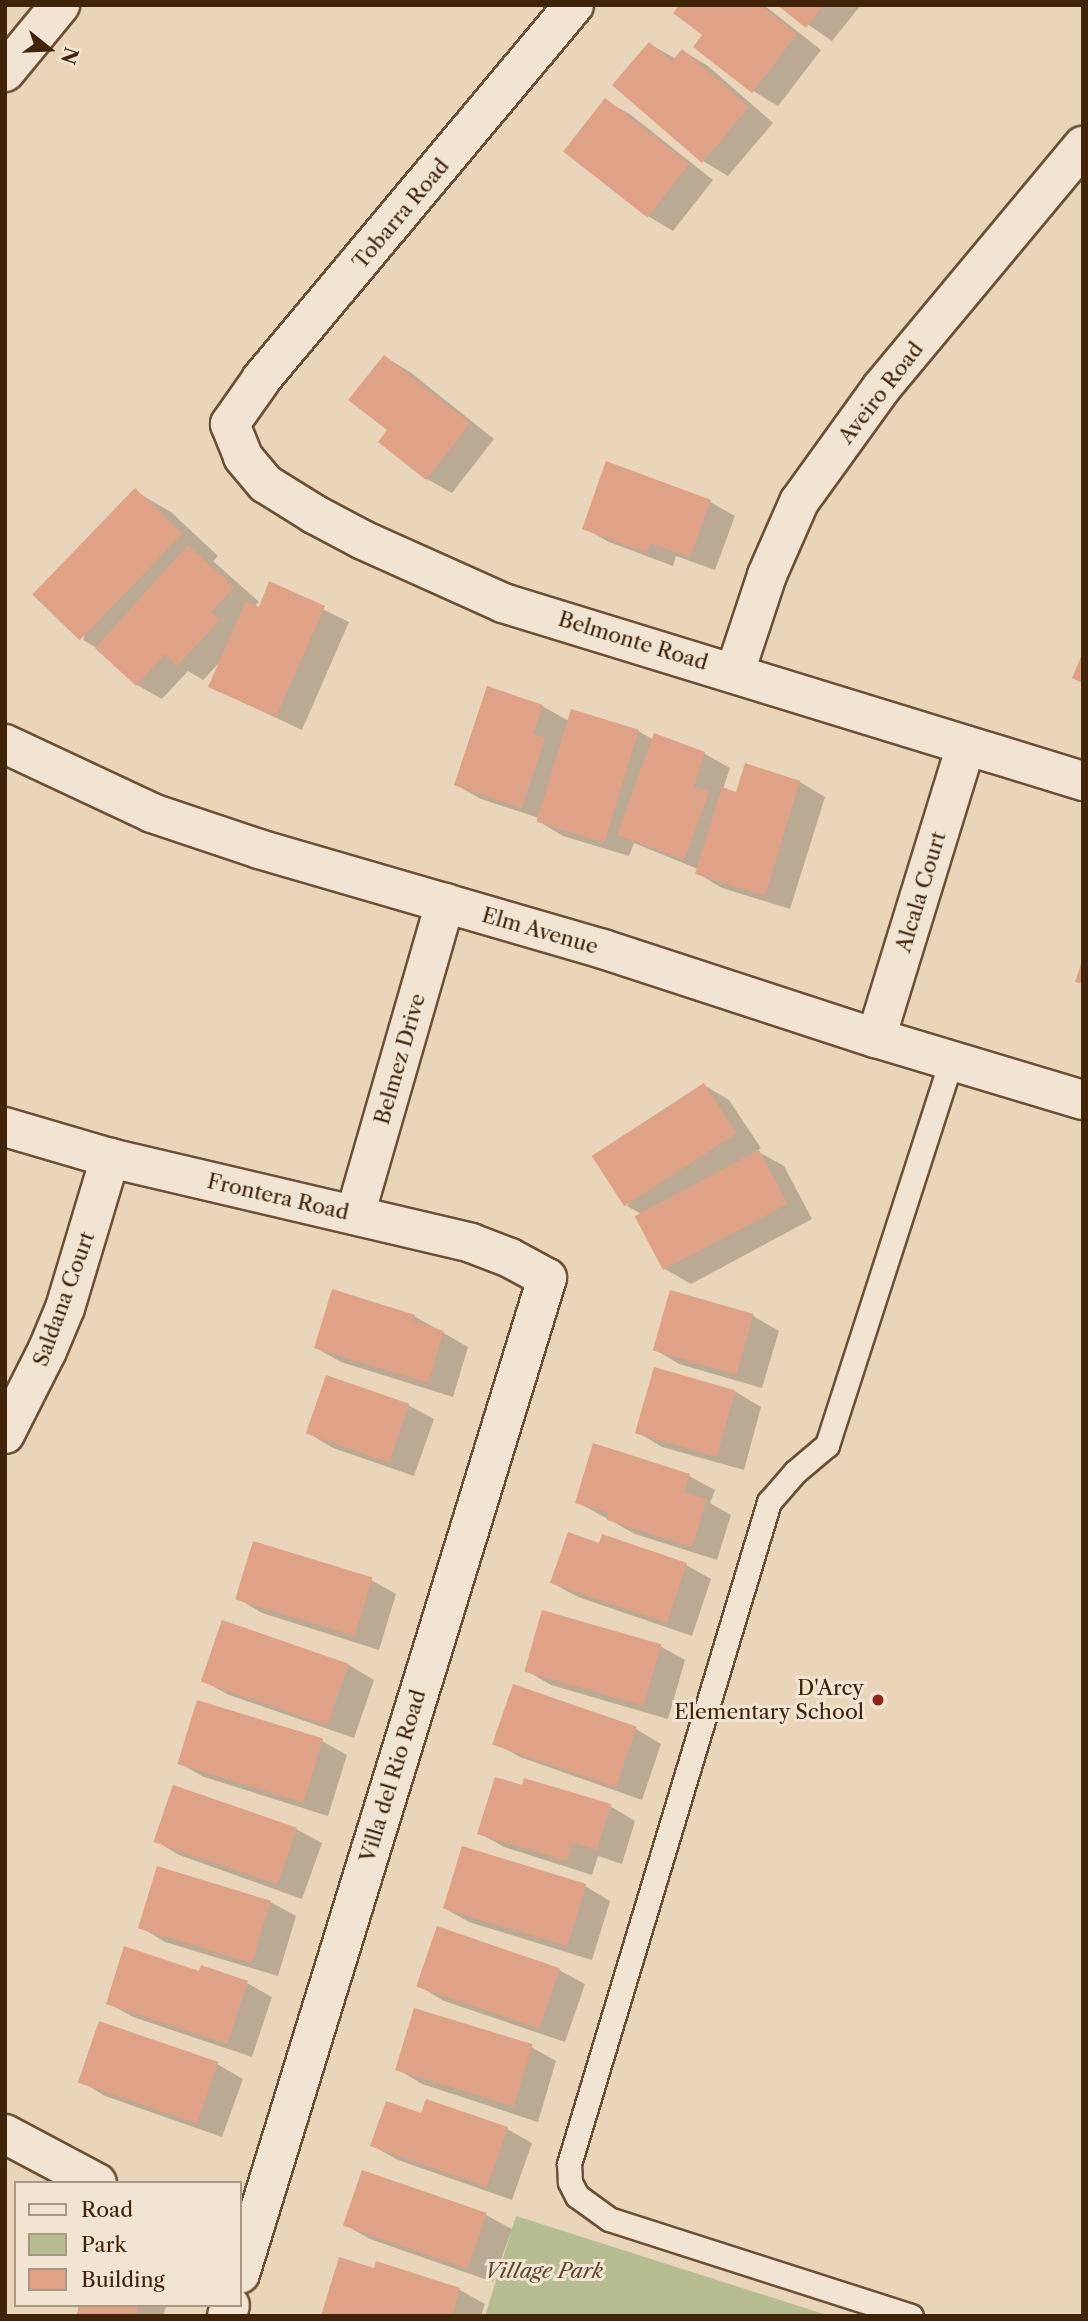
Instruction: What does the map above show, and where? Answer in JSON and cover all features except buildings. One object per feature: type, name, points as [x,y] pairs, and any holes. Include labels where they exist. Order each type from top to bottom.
[{"type":"street","points":[[5,72],[60,5]]},
{"type":"street","name":"Tobarra Road","points":[[230,425],[261,380],[574,5]]},
{"type":"street","name":"Aveiro Road","points":[[735,672],[767,575],[799,502],[882,387],[1083,146]]},
{"type":"street","name":"Belmonte Road","points":[[230,425],[243,457],[266,484],[363,540],[503,603],[735,672],[1083,781]]},
{"type":"street","name":"Elm Avenue","points":[[5,744],[152,813],[259,849],[616,953],[876,1038],[1083,1100]]},
{"type":"street","name":"Alcala Court","points":[[876,1038],[966,746]]},
{"type":"street","name":"Belmez Drive","points":[[355,1215],[445,903]]},
{"type":"street","name":"Frontera Road","points":[[5,1127],[110,1158],[471,1243],[510,1258],[547,1278]]},
{"type":"street","name":"Saldana Court","points":[[5,1434],[47,1351],[65,1308],[110,1158]]},
{"type":"street","name":"Villa del Rio Road","points":[[243,2250],[547,1278]]},
{"type":"street","points":[[5,2134],[93,2181]]},
{"type":"lane","points":[[911,2316],[609,2219],[578,2196],[570,2182],[569,2164],[769,1502],[795,1472],[827,1445],[951,1060]]},
{"type":"green space","name":"Village Park","points":[[516,2216],[830,2316],[485,2316]]},
{"type":"place","name":"D'Arcy Elementary School","points":[[878,1700]]}]
